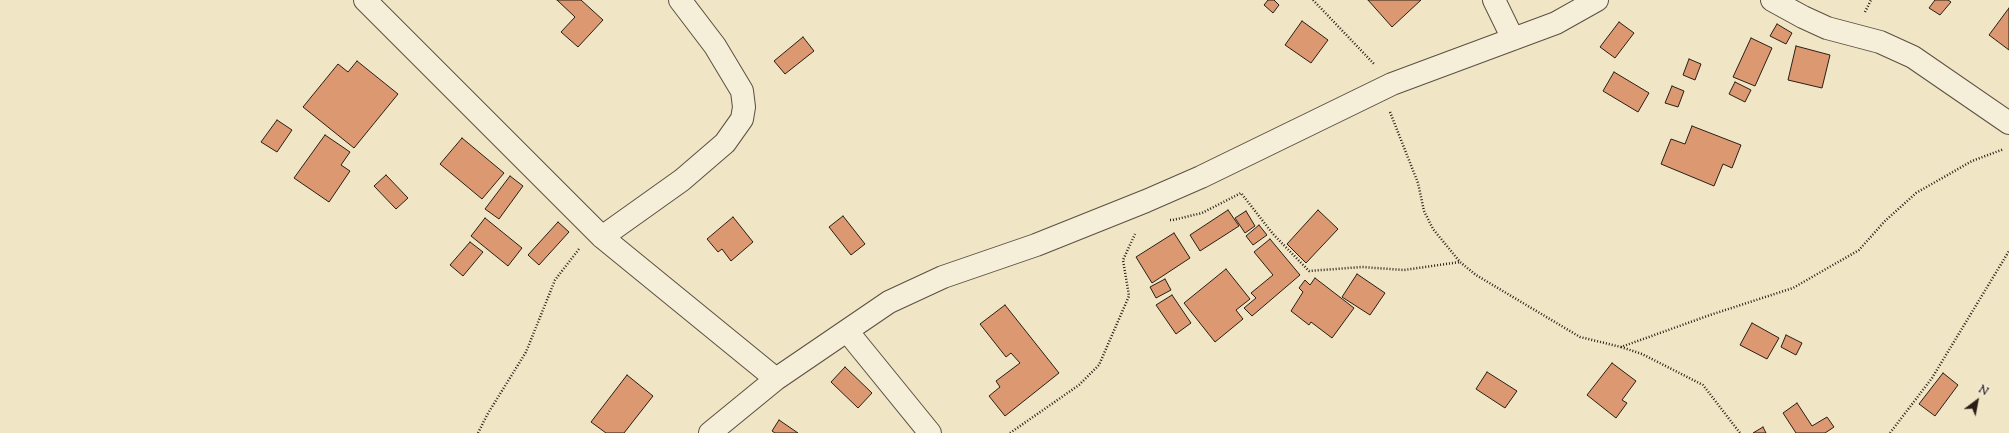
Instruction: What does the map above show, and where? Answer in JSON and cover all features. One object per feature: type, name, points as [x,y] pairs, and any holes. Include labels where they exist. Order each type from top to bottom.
[{"type":"street","points":[[365,0],[599,234],[776,379]]},
{"type":"street","points":[[599,234],[682,180],[725,143],[742,119],[744,107],[742,91],[715,46],[680,0]]},
{"type":"street","points":[[1494,0],[1513,39]]},
{"type":"street","points":[[710,433],[776,379],[889,302],[943,277],[1145,208],[1202,178],[1387,87],[1556,23],[1597,0]]},
{"type":"street","points":[[1772,0],[1827,28],[1880,42],[1913,57],[2009,123]]},
{"type":"street","points":[[847,331],[930,433]]},
{"type":"path","points":[[1313,0],[1387,87],[1418,183],[1424,211],[1433,229],[1460,262],[1476,275],[1580,337],[1642,354],[1703,385],[1740,433]]},
{"type":"path","points":[[1621,347],[1710,315],[1793,288],[1859,250],[1888,218],[1916,193],[1972,161],[2009,147]]},
{"type":"path","points":[[1010,433],[1079,385],[1099,365],[1129,296],[1123,260],[1145,208],[1173,220],[1202,213],[1241,192],[1273,234],[1309,271],[1362,267],[1404,270],[1460,262]]},
{"type":"path","points":[[478,433],[487,415],[526,352],[555,280],[569,259],[599,234]]},
{"type":"path","points":[[1890,433],[1932,378],[2009,251]]},
{"type":"building","points":[[557,0],[581,0],[603,20],[578,47],[561,32],[575,17]]},
{"type":"building","points":[[1268,0],[1274,0],[1279,5],[1273,13],[1264,5]]},
{"type":"building","points":[[1368,0],[1421,0],[1392,27]]},
{"type":"building","points":[[1935,0],[1948,0],[1951,2],[1940,15],[1929,8]]},
{"type":"building","points":[[2009,8],[2009,50],[1989,35]]},
{"type":"building","points":[[1302,21],[1328,40],[1311,63],[1285,45]]},
{"type":"building","points":[[1619,22],[1634,33],[1615,58],[1600,47]]},
{"type":"building","points":[[1777,24],[1792,33],[1786,44],[1770,36]]},
{"type":"building","points":[[803,37],[814,51],[785,74],[774,61]]},
{"type":"building","points":[[1751,38],[1772,48],[1755,86],[1733,77]]},
{"type":"building","points":[[1796,46],[1830,55],[1822,88],[1788,80]]},
{"type":"building","points":[[1689,59],[1701,64],[1695,80],[1683,75]]},
{"type":"building","points":[[357,61],[398,94],[354,148],[303,107],[338,64],[348,72]]},
{"type":"building","points":[[1614,72],[1649,93],[1638,112],[1603,91]]},
{"type":"building","points":[[1735,82],[1751,90],[1745,102],[1729,94]]},
{"type":"building","points":[[1672,86],[1684,91],[1678,107],[1665,103]]},
{"type":"building","points":[[277,120],[292,130],[277,152],[261,142]]},
{"type":"building","points":[[1692,126],[1741,145],[1732,168],[1723,164],[1714,186],[1661,164],[1671,139],[1685,144]]},
{"type":"building","points":[[325,135],[350,152],[341,165],[350,171],[329,202],[294,178]]},
{"type":"building","points":[[462,138],[504,173],[482,199],[440,164]]},
{"type":"building","points":[[386,175],[408,198],[396,209],[374,186]]},
{"type":"building","points":[[510,176],[523,186],[499,219],[485,209]]},
{"type":"building","points":[[1228,210],[1239,226],[1200,251],[1190,235]]},
{"type":"building","points":[[1318,210],[1338,229],[1306,263],[1287,244]]},
{"type":"building","points":[[1246,211],[1255,226],[1245,233],[1235,218]]},
{"type":"building","points":[[843,216],[865,244],[851,255],[829,227]]},
{"type":"building","points":[[733,217],[753,242],[731,261],[722,249],[718,252],[707,239]]},
{"type":"building","points":[[485,218],[522,248],[508,266],[471,236]]},
{"type":"building","points":[[558,222],[569,232],[539,265],[528,255]]},
{"type":"building","points":[[1259,225],[1267,235],[1253,245],[1246,236]]},
{"type":"building","points":[[1174,233],[1190,258],[1152,283],[1136,257]]},
{"type":"building","points":[[1270,239],[1300,275],[1252,316],[1244,308],[1256,298],[1251,293],[1273,275],[1254,252]]},
{"type":"building","points":[[470,242],[483,252],[463,276],[450,265]]},
{"type":"building","points":[[1226,269],[1250,299],[1236,310],[1243,319],[1215,342],[1184,303]]},
{"type":"building","points":[[1357,274],[1385,293],[1370,315],[1342,297]]},
{"type":"building","points":[[1315,278],[1354,308],[1332,338],[1311,322],[1309,325],[1291,311],[1303,292],[1299,288],[1305,280],[1310,285]]},
{"type":"building","points":[[1165,279],[1171,290],[1156,298],[1150,287]]},
{"type":"building","points":[[1172,295],[1191,323],[1176,334],[1156,305]]},
{"type":"building","points":[[1005,305],[1059,373],[1005,416],[989,396],[1000,387],[996,381],[1020,363],[1011,353],[1006,357],[980,324]]},
{"type":"building","points":[[1752,323],[1779,338],[1767,359],[1740,345]]},
{"type":"building","points":[[1786,335],[1802,343],[1796,355],[1781,347]]},
{"type":"building","points":[[1612,363],[1636,381],[1622,400],[1627,403],[1616,418],[1587,395]]},
{"type":"building","points":[[845,367],[872,393],[858,408],[831,382]]},
{"type":"building","points":[[1487,372],[1517,391],[1505,408],[1476,389]]},
{"type":"building","points":[[1943,373],[1958,385],[1935,416],[1919,404]]},
{"type":"building","points":[[627,375],[653,396],[624,433],[606,433],[591,422]]},
{"type":"building","points":[[1797,403],[1812,426],[1827,417],[1834,427],[1825,433],[1796,433],[1783,413]]},
{"type":"building","points":[[779,420],[798,433],[775,433],[772,431]]},
{"type":"building","points":[[1763,427],[1766,433],[1753,433]]}]
